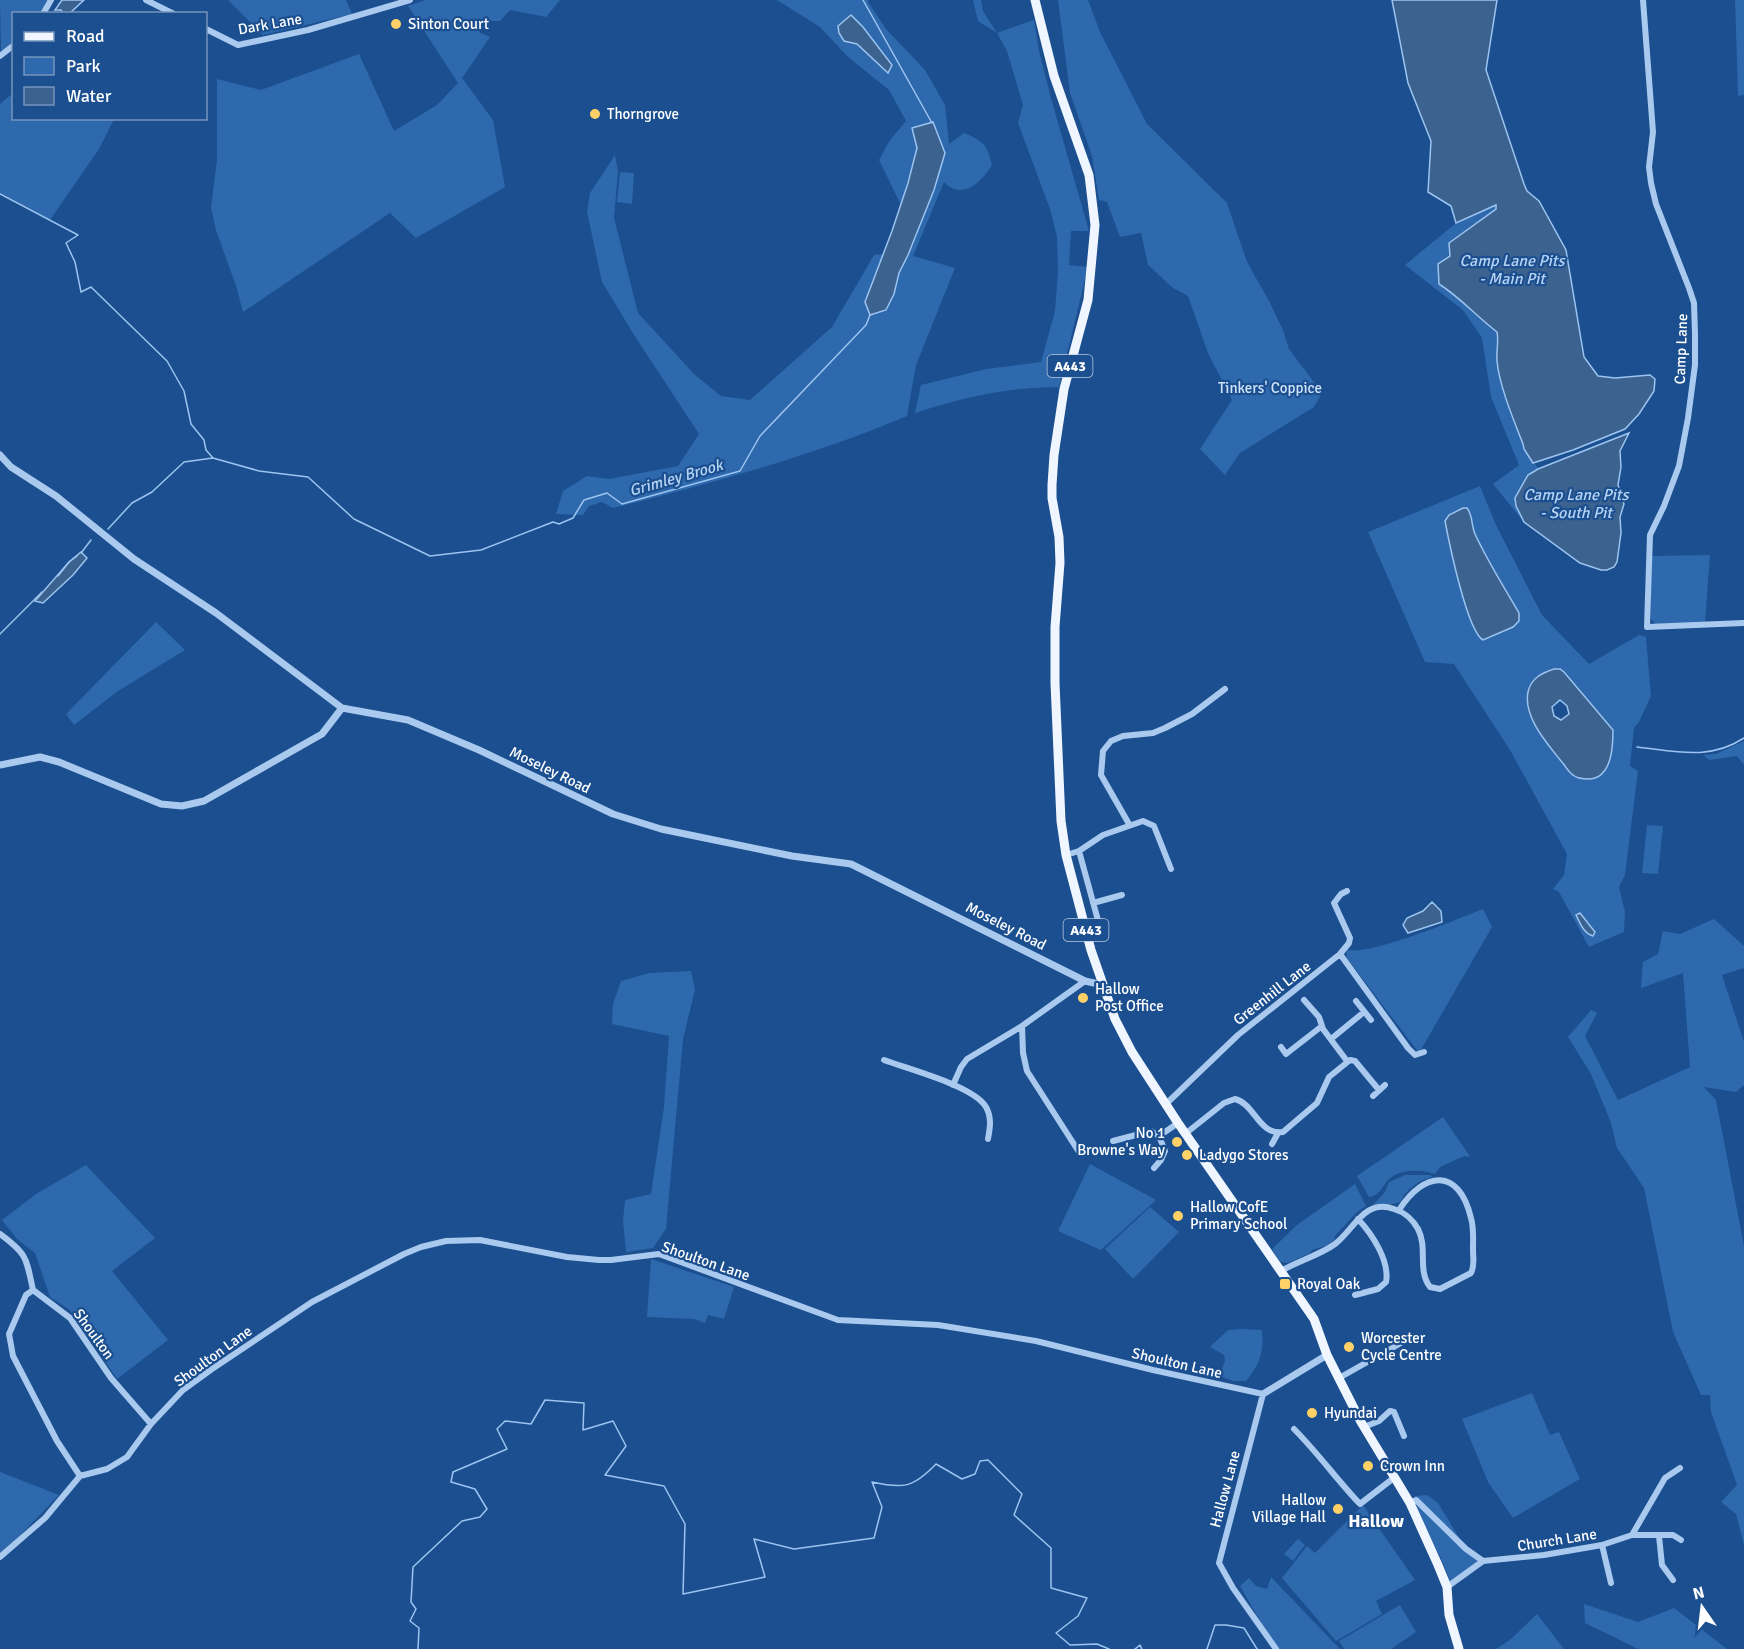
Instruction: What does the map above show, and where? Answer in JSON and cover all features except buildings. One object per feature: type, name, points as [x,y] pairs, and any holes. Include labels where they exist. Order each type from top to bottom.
[{"type":"main road","name":"A443","points":[[1035,0],[1054,76],[1089,175],[1095,225],[1088,300],[1064,389],[1052,485],[1060,563],[1055,683],[1061,821],[1066,855],[1091,950],[1115,1019],[1132,1052],[1178,1124],[1314,1319],[1327,1355],[1364,1427],[1410,1503],[1447,1587],[1449,1615],[1459,1649]]},
{"type":"street","points":[[146,0],[170,12]]},
{"type":"street","name":"Dark Lane","points":[[207,30],[238,45],[308,30],[410,0]]},
{"type":"street","name":"Camp Lane","points":[[1643,0],[1653,132],[1649,167],[1651,183],[1656,204],[1692,296],[1695,334],[1695,365],[1679,466],[1650,535],[1647,627],[1744,623]]},
{"type":"street","points":[[0,56],[12,47]]},
{"type":"street","points":[[0,455],[11,466],[56,496],[134,559],[216,613],[342,708],[322,734],[204,801],[182,806],[161,804],[59,762],[40,757],[0,765]]},
{"type":"street","points":[[1129,824],[1101,775],[1103,751],[1111,741],[1123,736],[1153,733],[1165,728],[1192,714],[1225,689]]},
{"type":"street","name":"Moseley Road","points":[[342,708],[408,720],[479,750],[613,814],[661,829],[792,856],[851,864],[1085,981],[1103,985]]},
{"type":"street","points":[[1066,855],[1079,851],[1103,835],[1143,821],[1154,826],[1171,869]]},
{"type":"street","points":[[1079,851],[1102,935]]},
{"type":"street","points":[[1347,891],[1341,894],[1334,903],[1350,938],[1349,943],[1340,954],[1408,1048],[1415,1055],[1424,1052]]},
{"type":"street","points":[[1093,903],[1122,895]]},
{"type":"street","name":"Greenhill Lane","points":[[1166,1104],[1238,1035],[1340,954]]},
{"type":"street","points":[[953,1084],[961,1066],[967,1059],[1022,1026],[1085,981]]},
{"type":"street","points":[[1304,1000],[1319,1017],[1322,1026],[1347,1061]]},
{"type":"street","points":[[1356,1001],[1371,1020]]},
{"type":"street","points":[[1331,1039],[1364,1012]]},
{"type":"street","points":[[1022,1026],[1023,1053],[1027,1071],[1079,1152]]},
{"type":"street","points":[[1281,1047],[1286,1054],[1322,1026]]},
{"type":"street","points":[[1185,1134],[1224,1102],[1232,1099],[1243,1102],[1272,1132],[1285,1131],[1317,1103],[1329,1077],[1347,1061],[1355,1061],[1382,1088],[1373,1096]]},
{"type":"street","points":[[885,1062],[953,1084],[978,1097],[984,1104],[990,1120],[989,1137],[981,1133]]},
{"type":"street","points":[[1159,1136],[1178,1124]]},
{"type":"street","points":[[1113,1141],[1151,1131],[1159,1136],[1165,1151],[1154,1168]]},
{"type":"street","points":[[1272,1144],[1278,1133]]},
{"type":"street","points":[[1281,1271],[1336,1243],[1368,1210],[1381,1206],[1399,1210],[1412,1220],[1424,1247],[1424,1275],[1430,1287],[1440,1289],[1471,1273],[1474,1263],[1472,1219],[1464,1197],[1455,1185],[1444,1180],[1427,1183],[1413,1192],[1399,1210]]},
{"type":"street","points":[[1355,1295],[1378,1289],[1386,1282],[1388,1276],[1376,1243],[1358,1219]]},
{"type":"street","points":[[0,1234],[20,1249],[26,1259],[33,1290],[27,1295],[9,1339],[14,1356],[57,1441],[80,1476],[45,1518],[0,1557]]},
{"type":"street","name":"Shoulton Lane","points":[[80,1476],[107,1469],[128,1457],[151,1424],[183,1390],[312,1302],[421,1247],[446,1241],[480,1240],[567,1257],[611,1260],[659,1254],[838,1320],[938,1325],[1036,1341],[1152,1370],[1263,1394]]},
{"type":"street","name":"Shoulton","points":[[33,1290],[70,1318],[111,1378],[151,1424]]},
{"type":"street","points":[[1339,1378],[1408,1339]]},
{"type":"street","points":[[1263,1394],[1327,1355]]},
{"type":"street","name":"Hallow Lane","points":[[1263,1394],[1220,1563],[1233,1588],[1276,1649]]},
{"type":"street","points":[[1364,1427],[1379,1421],[1392,1411],[1396,1414],[1404,1436]]},
{"type":"street","points":[[1294,1429],[1360,1504],[1395,1477]]},
{"type":"street","points":[[1632,1535],[1665,1478],[1680,1468]]},
{"type":"street","points":[[1410,1503],[1416,1500],[1466,1549],[1483,1561],[1447,1587]]},
{"type":"street","name":"Church Lane","points":[[1483,1561],[1544,1555],[1602,1545],[1632,1535],[1673,1535],[1681,1540]]},
{"type":"street","points":[[1659,1536],[1662,1565],[1673,1580]]},
{"type":"street","points":[[1602,1545],[1611,1583]]},
{"type":"green space","points":[[0,0],[49,0],[42,12],[12,12],[12,43],[1,52]]},
{"type":"green space","points":[[228,0],[346,0],[352,14],[263,35]]},
{"type":"green space","points":[[425,0],[560,0],[546,17],[510,10],[500,21],[484,21],[479,32],[490,37],[462,78],[493,120],[505,187],[416,238],[390,213],[243,312],[211,208],[217,160],[217,79],[261,90],[359,54],[394,131],[437,105],[458,83],[408,6]]},
{"type":"green space","points":[[777,0],[869,0],[868,2],[886,29],[925,70],[945,105],[949,144],[964,133],[980,141],[988,152],[992,165],[983,178],[971,187],[958,190],[944,182],[913,256],[955,268],[916,365],[907,416],[835,444],[725,478],[613,508],[602,502],[589,506],[583,515],[556,514],[563,491],[587,476],[609,479],[678,466],[699,434],[602,282],[587,212],[590,193],[615,155],[618,171],[614,218],[638,313],[695,375],[721,396],[750,400],[832,327],[874,255],[884,254],[872,282],[894,294],[899,273],[934,190],[945,152],[933,122],[917,148],[901,205],[879,160],[890,140],[906,121],[889,90],[848,57],[820,27]],"holes":[[[851,16],[863,27],[892,65],[888,73],[857,44],[844,41],[838,26]]]},
{"type":"green space","points":[[973,0],[981,0],[983,11],[997,33],[978,21]]},
{"type":"green space","name":"Tinkers' Coppice","points":[[1058,0],[1088,0],[1100,32],[1147,124],[1227,203],[1247,262],[1283,330],[1289,349],[1322,393],[1314,407],[1240,453],[1225,475],[1200,449],[1232,400],[1208,353],[1188,296],[1173,288],[1148,265],[1141,233],[1120,237],[1107,202],[1099,200],[1092,156],[1070,93]]},
{"type":"green space","points":[[1735,0],[1744,0],[1744,95],[1738,96]]},
{"type":"green space","points":[[1034,20],[1051,98],[1089,231],[1071,231],[1069,265],[1088,267],[1059,387],[986,394],[915,413],[921,385],[986,369],[1041,362],[1055,311],[1058,271],[1057,237],[1050,209],[1018,123],[1023,105],[1007,51],[997,33]]},
{"type":"green space","points":[[12,94],[12,120],[114,120],[99,149],[50,220],[0,194],[0,104]]},
{"type":"green space","points":[[620,172],[634,173],[632,204],[617,202]]},
{"type":"green space","points":[[1496,205],[1497,208],[1449,243],[1450,256],[1439,284],[1497,332],[1499,346],[1497,361],[1509,408],[1524,449],[1539,469],[1528,475],[1516,506],[1524,522],[1493,484],[1519,465],[1491,397],[1482,338],[1463,310],[1405,265],[1456,223]]},
{"type":"green space","points":[[1480,486],[1496,525],[1542,615],[1589,664],[1639,635],[1646,637],[1651,696],[1634,728],[1630,766],[1638,771],[1625,875],[1619,887],[1625,912],[1624,932],[1589,947],[1559,892],[1553,889],[1564,875],[1567,854],[1510,750],[1454,664],[1425,662],[1368,532]],"holes":[[[1471,512],[1479,543],[1505,589],[1467,610],[1445,521]],[[1564,672],[1587,701],[1613,750],[1539,732]]]},
{"type":"green space","points":[[1710,555],[1705,623],[1656,624],[1651,619],[1651,556]]},
{"type":"green space","points":[[156,622],[185,650],[118,691],[74,725],[66,714]]},
{"type":"green space","points":[[1744,741],[1744,765],[1737,756],[1709,760],[1703,755],[1716,754]]},
{"type":"green space","points":[[1647,825],[1663,826],[1658,874],[1642,873]]},
{"type":"green space","points":[[1483,909],[1492,927],[1419,1053],[1346,957],[1347,950],[1359,950],[1394,942]]},
{"type":"green space","points":[[1714,919],[1744,946],[1744,968],[1722,975],[1744,1042],[1744,1085],[1736,1092],[1704,1087],[1716,1100],[1744,1246],[1744,1545],[1736,1514],[1721,1502],[1737,1485],[1711,1412],[1710,1395],[1701,1395],[1673,1332],[1644,1188],[1617,1148],[1611,1123],[1591,1074],[1568,1037],[1591,1010],[1597,1013],[1585,1036],[1618,1100],[1690,1067],[1683,973],[1641,988],[1643,962],[1658,954],[1663,931],[1680,934]]},
{"type":"green space","points":[[691,971],[695,990],[683,1039],[666,1229],[653,1248],[626,1252],[623,1221],[625,1200],[651,1194],[664,1107],[669,1036],[612,1024],[613,1004],[621,981],[649,973]]},
{"type":"green space","points":[[1443,1117],[1469,1157],[1464,1156],[1440,1167],[1435,1174],[1424,1171],[1399,1173],[1389,1179],[1376,1194],[1369,1197],[1357,1176]]},
{"type":"green space","points":[[1090,1164],[1156,1200],[1101,1250],[1058,1231]]},
{"type":"green space","points":[[86,1165],[155,1238],[112,1271],[168,1340],[117,1379],[70,1310],[50,1297],[35,1253],[17,1239],[2,1220],[36,1194]]},
{"type":"green space","points":[[1405,1175],[1433,1177],[1415,1185],[1398,1203],[1373,1205],[1385,1192],[1389,1182]]},
{"type":"green space","points":[[1355,1184],[1366,1206],[1357,1212],[1334,1240],[1288,1263],[1280,1262],[1272,1249],[1297,1225]]},
{"type":"green space","points":[[1150,1207],[1179,1232],[1133,1279],[1105,1249]]},
{"type":"green space","points":[[651,1259],[734,1287],[724,1319],[708,1315],[705,1323],[694,1319],[647,1317]]},
{"type":"green space","points":[[1228,1330],[1262,1330],[1260,1358],[1246,1381],[1233,1381],[1220,1376],[1225,1360],[1224,1355],[1210,1347]]},
{"type":"green space","points":[[1532,1393],[1550,1435],[1559,1432],[1580,1479],[1513,1518],[1488,1482],[1462,1419]]},
{"type":"green space","points":[[0,1472],[59,1495],[7,1549],[0,1553]]},
{"type":"green space","points":[[1427,1495],[1438,1503],[1466,1549],[1483,1561],[1450,1582],[1417,1507],[1415,1496]]},
{"type":"green space","points":[[1363,1505],[1415,1580],[1376,1601],[1382,1614],[1336,1641],[1282,1578],[1307,1546],[1315,1553]]},
{"type":"green space","points":[[1298,1539],[1305,1545],[1293,1561],[1284,1554]]},
{"type":"green space","points":[[1271,1577],[1340,1649],[1276,1649],[1240,1586],[1249,1578],[1256,1586],[1267,1589]]},
{"type":"green space","points":[[1584,1604],[1638,1622],[1674,1608],[1727,1649],[1638,1649],[1585,1623]]},
{"type":"green space","points":[[1400,1605],[1416,1632],[1391,1649],[1344,1649],[1339,1641]]},
{"type":"green space","points":[[1537,1614],[1564,1649],[1496,1649],[1511,1639]]},
{"type":"water","points":[[62,0],[84,0],[71,12],[55,10]]},
{"type":"water","name":"Camp Lane Pits - Main Pit","points":[[1392,0],[1497,0],[1486,70],[1527,191],[1539,201],[1566,250],[1584,357],[1598,376],[1615,378],[1650,375],[1655,379],[1654,391],[1639,414],[1625,429],[1533,463],[1524,449],[1501,381],[1497,361],[1497,332],[1439,284],[1438,264],[1450,256],[1449,243],[1496,209],[1496,205],[1456,223],[1451,206],[1428,192],[1431,141],[1408,83]]},
{"type":"water","points":[[851,15],[892,65],[888,73],[857,44],[844,41],[838,26]]},
{"type":"water","points":[[933,122],[945,153],[934,190],[886,310],[870,315],[865,302],[892,231],[917,148],[912,128]]},
{"type":"water","name":"Camp Lane Pits - South Pit","points":[[1629,433],[1620,451],[1621,467],[1618,485],[1624,504],[1620,517],[1621,533],[1617,562],[1614,567],[1601,570],[1580,563],[1524,522],[1516,506],[1515,498],[1528,475],[1538,469]]},
{"type":"water","points":[[1463,508],[1469,511],[1480,544],[1519,613],[1519,621],[1513,627],[1483,640],[1471,621],[1465,604],[1445,521],[1449,515]]},
{"type":"water","points":[[81,552],[87,558],[73,575],[43,603],[35,601],[69,562]]},
{"type":"water","points":[[1560,669],[1564,672],[1613,730],[1610,760],[1603,773],[1597,777],[1581,778],[1571,774],[1537,729],[1529,711],[1527,701],[1529,687],[1538,677]],"holes":[[[1560,700],[1567,706],[1569,714],[1561,720],[1554,716],[1552,707]]]},
{"type":"water","points":[[1432,902],[1441,911],[1442,922],[1408,933],[1403,925],[1407,918],[1423,911]]},
{"type":"water","points":[[1580,913],[1595,932],[1593,936],[1587,933],[1581,925],[1576,915]]},
{"type":"waterway","name":"Grimley Brook","points":[[863,0],[932,123]]},
{"type":"waterway","points":[[0,194],[78,235],[66,243],[75,262],[81,292],[91,287],[167,361],[184,391],[191,424],[204,440],[206,450],[213,458]]},
{"type":"waterway","name":"Grimley Brook","points":[[108,529],[132,503],[152,492],[184,462],[213,458],[259,471],[308,477],[354,519],[430,556],[481,550],[553,522],[559,524],[573,518],[584,500],[607,493],[622,504],[740,471],[760,436],[866,325],[870,315]]},
{"type":"waterway","name":"Grimley Brook","points":[[81,553],[91,540]]},
{"type":"waterway","name":"Grimley Brook","points":[[58,576],[77,556]]},
{"type":"waterway","name":"Grimley Brook","points":[[0,634],[42,592]]},
{"type":"waterway","points":[[1637,747],[1678,752],[1705,752],[1718,750],[1744,738]]},
{"type":"waterway","points":[[418,1649],[419,1628],[410,1621],[416,1609],[411,1602],[413,1567],[462,1521],[480,1517],[487,1509],[475,1489],[451,1482],[453,1472],[507,1449],[497,1429],[505,1421],[531,1424],[545,1400],[584,1403],[583,1430],[613,1421],[626,1446],[605,1475],[664,1486],[685,1524],[683,1594],[765,1577],[754,1539],[794,1549],[874,1538],[882,1507],[872,1482],[892,1486],[907,1485],[921,1478],[936,1464],[962,1479],[975,1474],[980,1461],[988,1460],[1022,1494],[1014,1515],[1051,1548],[1051,1588],[1087,1598],[1078,1616],[1056,1633],[1070,1645],[1097,1644],[1109,1649]]},
{"type":"waterway","points":[[1207,1649],[1215,1625],[1244,1628],[1257,1649]]},
{"type":"waterway","points":[[1135,1649],[1140,1645],[1142,1649]]},
{"type":"place","name":"Sinton Court","points":[[396,24]]},
{"type":"place","name":"Thorngrove","points":[[595,114]]},
{"type":"place","name":"Hallow Post Office","points":[[1083,998]]},
{"type":"place","name":"No 1 Browne's Way","points":[[1177,1142]]},
{"type":"place","name":"Ladygo Stores","points":[[1187,1155]]},
{"type":"place","name":"Hallow CofE Primary School","points":[[1178,1216]]},
{"type":"place","name":"Royal Oak","points":[[1285,1284]]},
{"type":"place","name":"Worcester Cycle Centre","points":[[1349,1347]]},
{"type":"place","name":"Hyundai","points":[[1312,1413]]},
{"type":"place","name":"Crown Inn","points":[[1368,1466]]},
{"type":"place","name":"Hallow Village Hall","points":[[1338,1509]]},
{"type":"district","name":"Hallow","points":[[1376,1521]]}]
